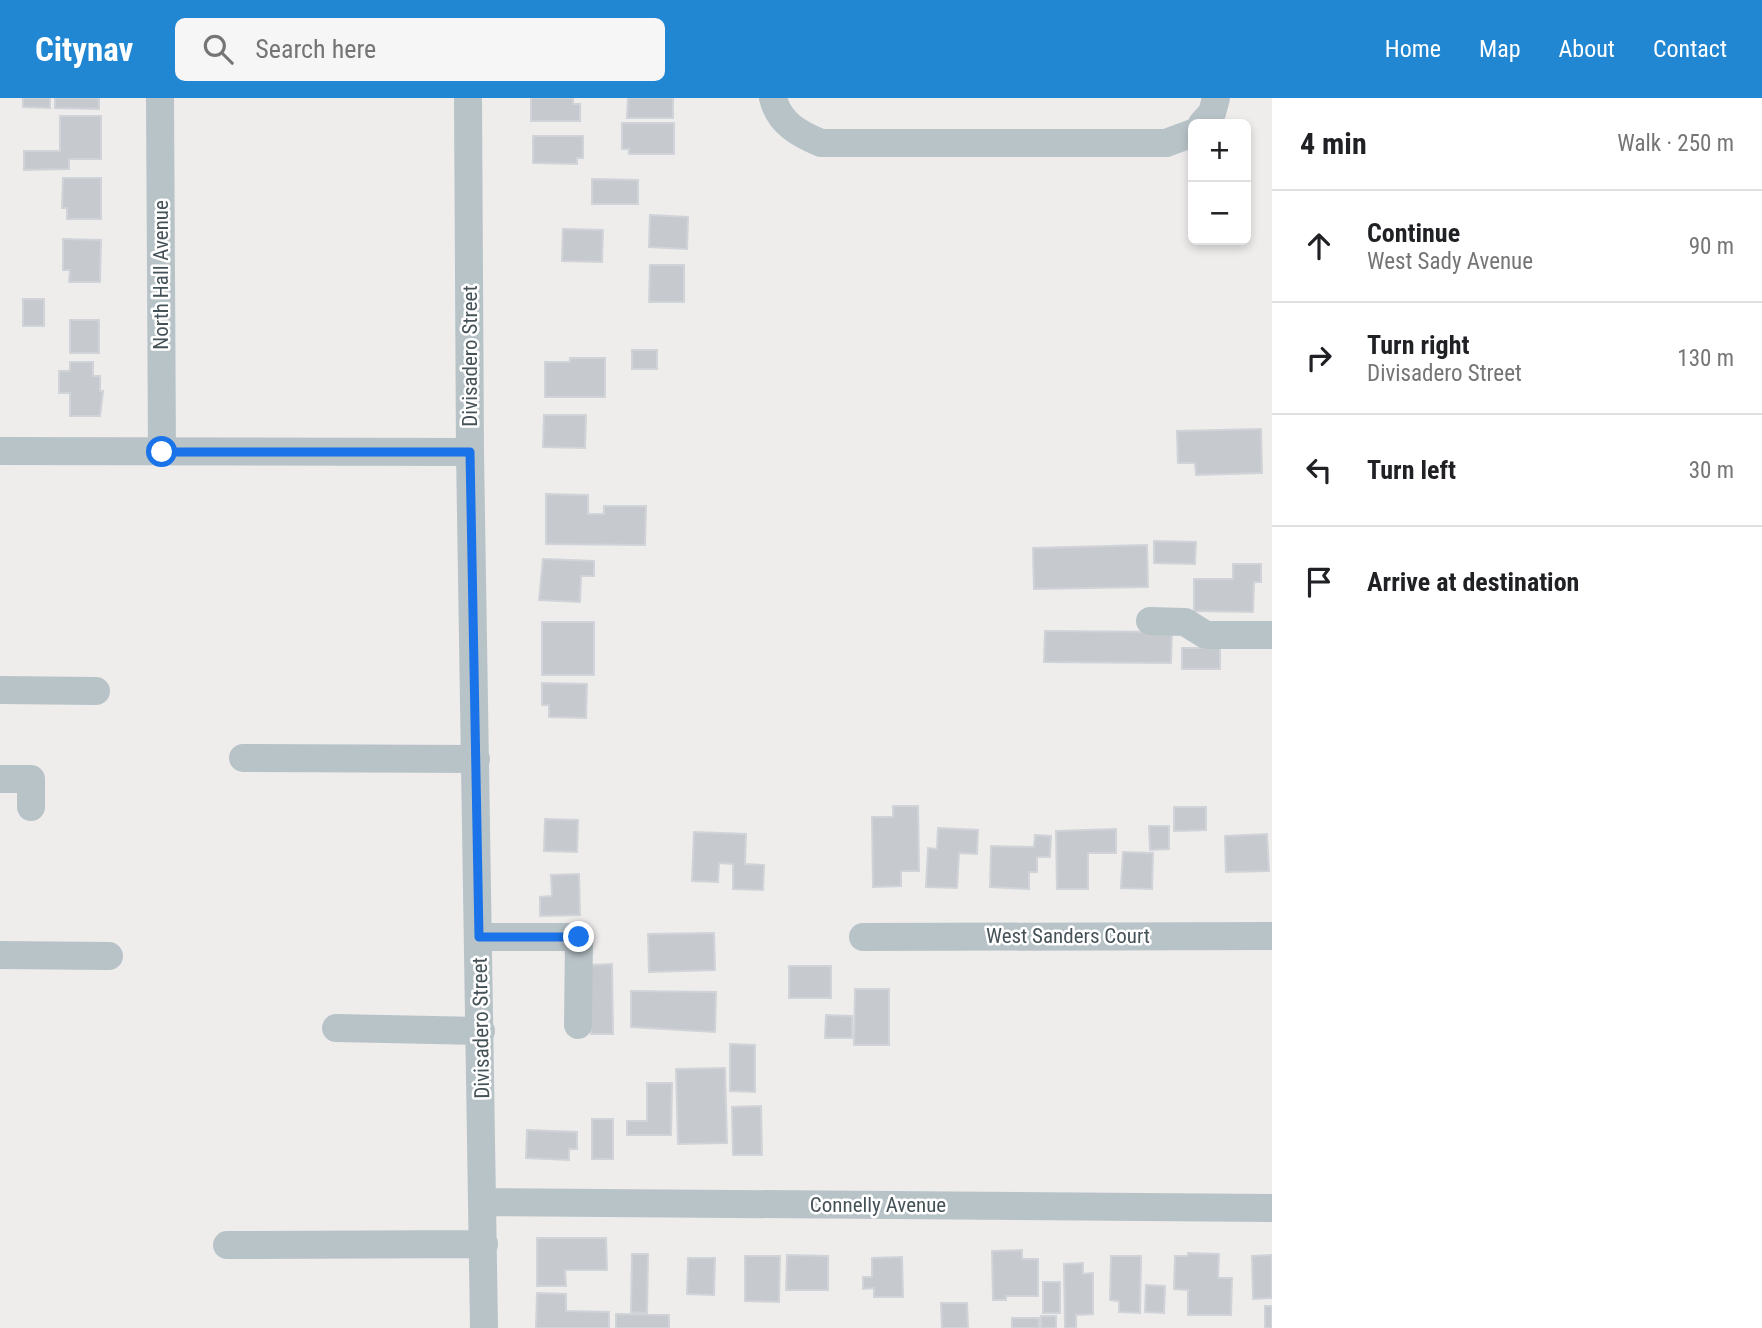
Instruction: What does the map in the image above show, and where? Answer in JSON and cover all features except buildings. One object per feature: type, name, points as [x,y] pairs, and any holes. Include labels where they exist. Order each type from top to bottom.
[{"type":"street","name":"North Hall Avenue","points":[[160,98],[162,452]]},
{"type":"street","name":"Divisadero Street","points":[[468,98],[470,452],[484,1328]]},
{"type":"street","points":[[774,98],[776,109],[796,133],[821,143],[1166,143],[1188,135]]},
{"type":"street","points":[[1207,119],[1212,113],[1216,98]]},
{"type":"street","points":[[0,451],[470,452]]},
{"type":"street","points":[[1150,621],[1185,622],[1206,635],[1272,635]]},
{"type":"street","points":[[0,690],[96,691]]},
{"type":"street","points":[[243,758],[476,759]]},
{"type":"street","points":[[0,779],[31,779],[31,807]]},
{"type":"street","name":"West Sanders Court","points":[[863,937],[1272,936]]},
{"type":"street","points":[[479,937],[579,937],[578,1025]]},
{"type":"street","points":[[0,955],[109,956]]},
{"type":"street","points":[[336,1028],[481,1031]]},
{"type":"street","name":"Connelly Avenue","points":[[484,1202],[1272,1208]]},
{"type":"street","points":[[227,1245],[484,1244]]},
{"type":"route","points":[[162,452],[470,452],[479,937],[579,937]]}]
